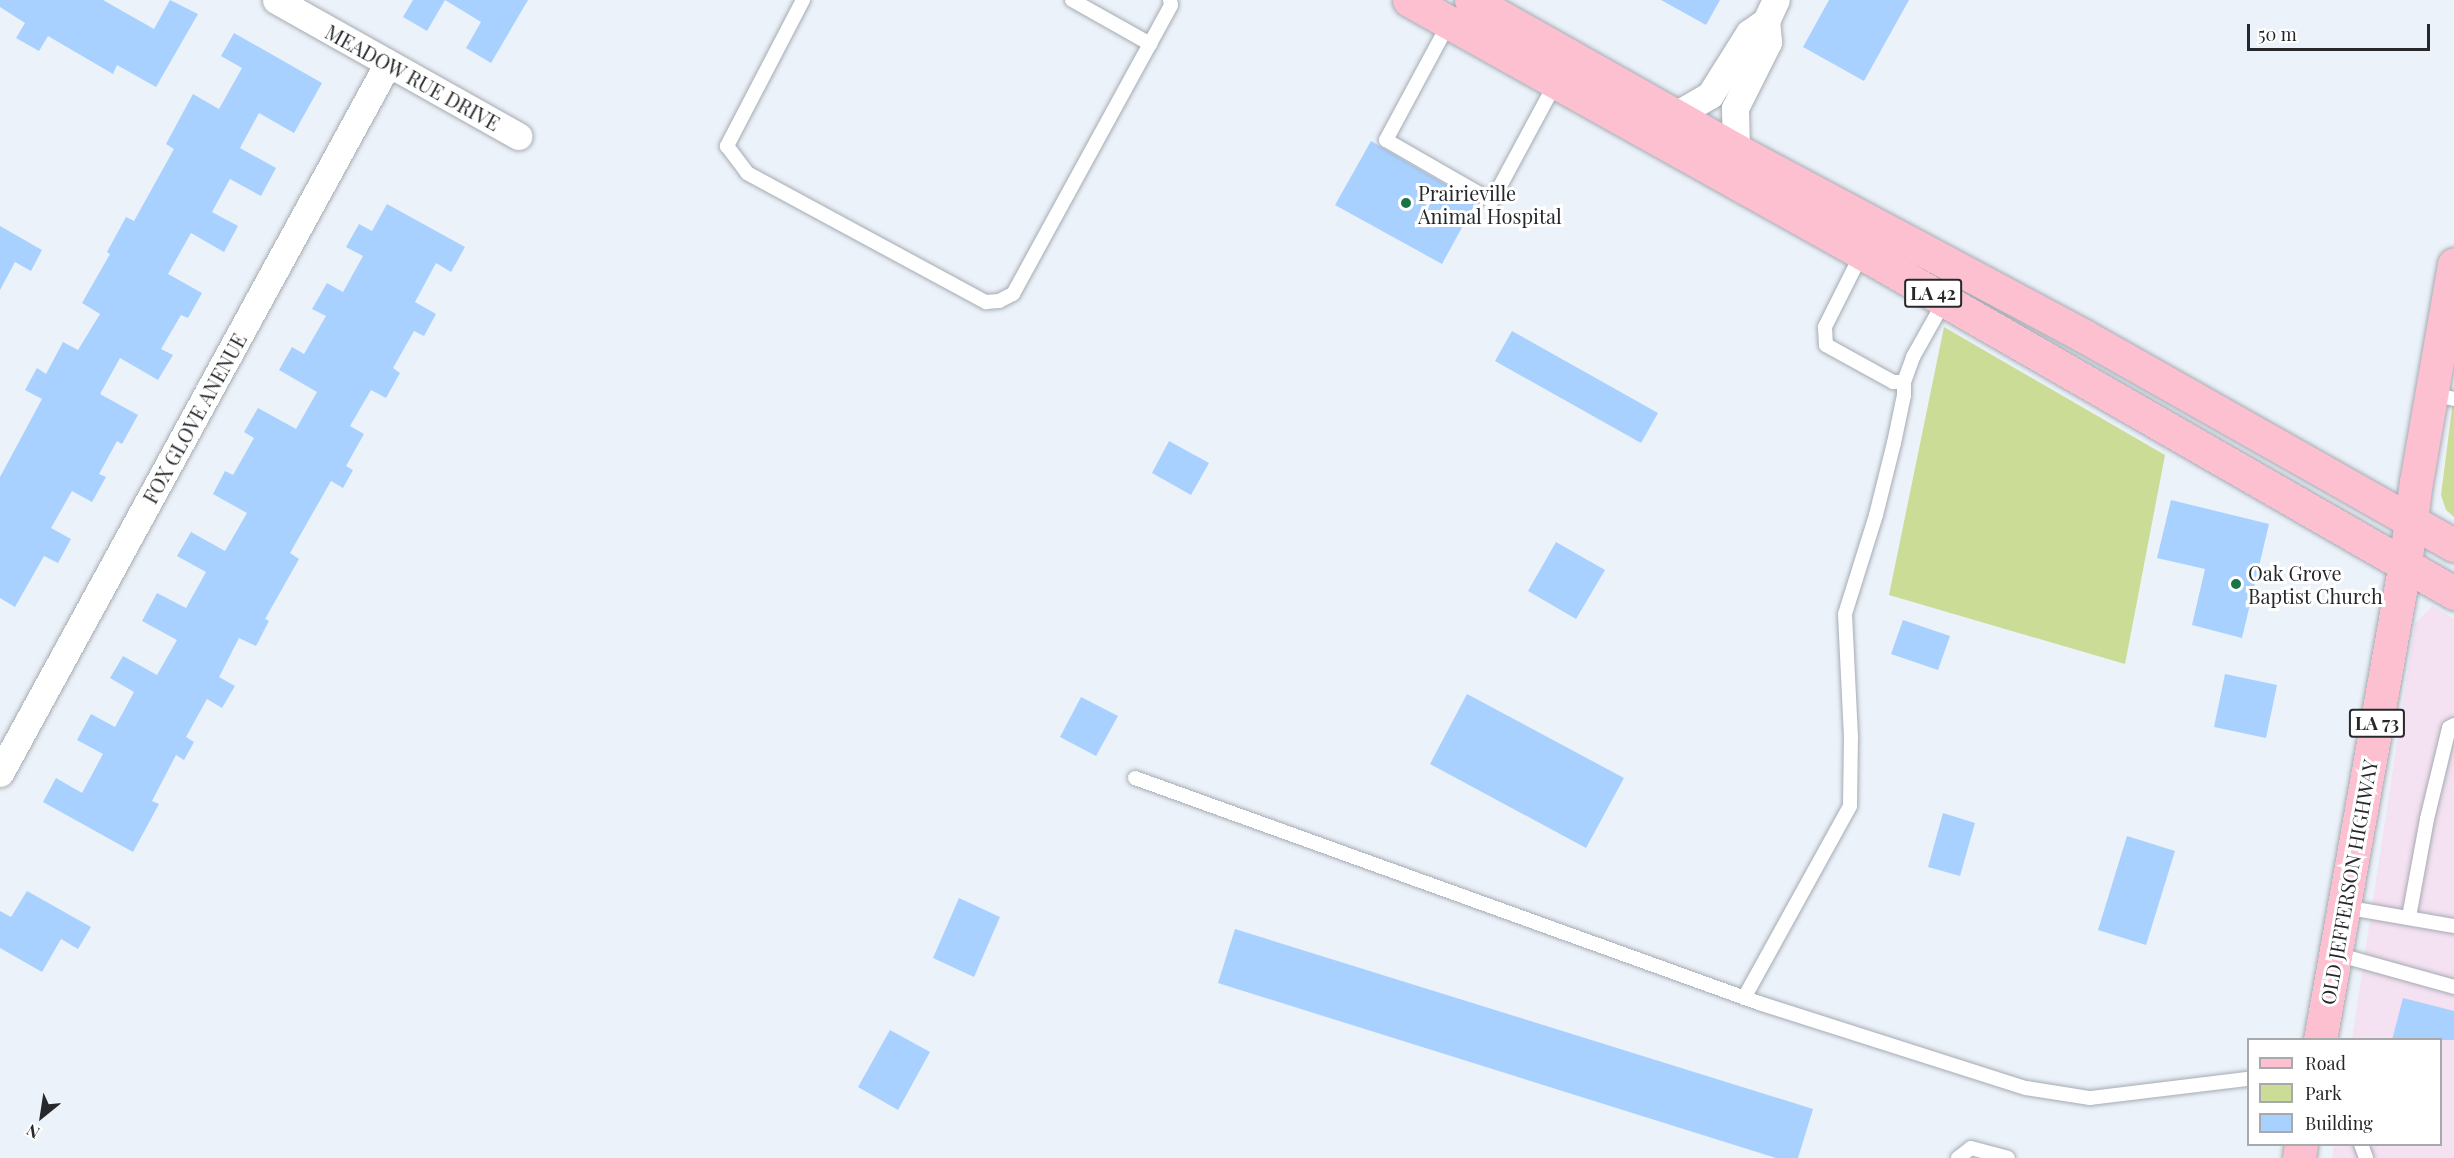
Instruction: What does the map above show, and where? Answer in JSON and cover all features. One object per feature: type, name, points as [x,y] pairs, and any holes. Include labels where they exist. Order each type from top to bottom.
[{"type":"main road","name":"LA 42","points":[[1409,0],[1460,11],[1674,116],[2084,336],[2454,545]]},
{"type":"main road","name":"LA 42","points":[[1460,11],[1557,81],[2454,592]]},
{"type":"main road","name":"OLD JEFFERSON HIGHWAY","points":[[2320,1038],[2411,520],[2442,396],[2454,264]]},
{"type":"street","name":"MEADOW RUE DRIVE","points":[[276,0],[518,136]]},
{"type":"street","points":[[1674,116],[1710,95],[1731,86],[1768,42],[1771,10]]},
{"type":"street","name":"FOX GLOVE ANENUE","points":[[0,772],[388,63]]},
{"type":"street","points":[[1731,86],[1735,108],[1736,150]]},
{"type":"lane","points":[[802,0],[727,146],[747,173],[986,302],[999,301],[1012,294],[1171,5],[1170,0]]},
{"type":"lane","points":[[1072,0],[1150,44]]},
{"type":"lane","points":[[1460,11],[1386,140],[1492,201],[1557,81]]},
{"type":"lane","points":[[1862,253],[1825,327],[1826,345],[1893,382],[1904,382]]},
{"type":"lane","points":[[1744,998],[1850,806],[1851,737],[1845,614],[1892,452],[1904,395],[1904,382],[1913,357],[1945,300]]},
{"type":"lane","points":[[2409,917],[2427,819],[2449,728],[2454,725]]},
{"type":"lane","points":[[1136,778],[1744,998],[2026,1088],[2090,1098],[2247,1079]]},
{"type":"lane","points":[[2344,907],[2454,926]]},
{"type":"lane","points":[[2336,954],[2454,987]]},
{"type":"lane","points":[[1958,1158],[1971,1148],[2008,1158]]},
{"type":"shaded area","points":[[2432,606],[2454,619],[2454,1158],[2332,1158],[2334,1146],[2442,1146],[2442,1038],[2352,1038],[2415,624]]},
{"type":"green space","points":[[1944,327],[2165,455],[2125,664],[1889,595]]},
{"type":"green space","points":[[2454,393],[2454,517],[2446,510],[2441,495]]},
{"type":"building","points":[[0,0],[103,0],[154,29],[170,0],[198,14],[156,87],[117,65],[113,74],[48,36],[39,51],[16,38],[25,23],[0,7]]},
{"type":"building","points":[[413,0],[445,0],[427,31],[403,17]]},
{"type":"building","points":[[445,0],[528,0],[491,63],[466,48],[481,22]]},
{"type":"building","points":[[1661,0],[1720,0],[1706,25]]},
{"type":"building","points":[[1829,0],[1909,0],[1864,81],[1803,47]]},
{"type":"building","points":[[234,33],[322,83],[294,133],[259,113],[240,148],[276,168],[261,196],[230,179],[212,212],[238,226],[224,252],[191,233],[168,274],[202,293],[188,318],[181,315],[161,349],[173,355],[158,380],[120,358],[100,394],[138,415],[122,444],[117,441],[99,474],[106,477],[92,502],[72,491],[51,528],[71,539],[58,563],[44,556],[15,607],[0,598],[0,477],[42,399],[25,390],[37,368],[46,374],[63,342],[78,350],[100,314],[82,303],[110,254],[107,252],[126,217],[134,221],[174,149],[166,144],[193,94],[219,109],[242,68],[221,56]]},
{"type":"building","name":"Prairieville Animal Hospital","points":[[1371,141],[1476,202],[1442,264],[1335,205]]},
{"type":"building","points":[[387,204],[465,247],[451,272],[436,263],[415,302],[436,314],[424,336],[414,331],[393,368],[400,373],[386,398],[371,390],[350,426],[364,434],[346,466],[353,470],[343,488],[331,481],[290,553],[299,559],[265,619],[269,621],[256,646],[239,638],[219,677],[235,686],[222,708],[207,699],[186,737],[194,742],[184,760],[176,755],[152,801],[159,804],[133,852],[43,802],[56,778],[82,793],[103,754],[77,740],[91,714],[115,727],[134,692],[110,678],[123,656],[157,675],[177,640],[142,621],[157,593],[186,608],[206,572],[177,556],[191,532],[225,551],[247,513],[213,494],[225,471],[233,475],[254,438],[244,432],[258,408],[296,429],[317,392],[279,370],[292,347],[304,354],[326,316],[312,309],[327,283],[343,292],[363,256],[346,247],[359,224],[372,231]]},
{"type":"building","points":[[0,226],[42,250],[31,271],[15,262],[0,290]]},
{"type":"building","points":[[1512,331],[1658,413],[1641,443],[1495,361]]},
{"type":"building","points":[[1169,441],[1209,463],[1191,495],[1152,473]]},
{"type":"building","points":[[2171,500],[2269,524],[2242,638],[2192,625],[2205,569],[2157,558]]},
{"type":"building","points":[[1556,542],[1605,570],[1576,619],[1528,591]]},
{"type":"building","points":[[1903,620],[1950,636],[1938,670],[1891,654]]},
{"type":"building","points":[[2225,674],[2277,685],[2266,738],[2214,727]]},
{"type":"building","points":[[1467,694],[1624,778],[1586,848],[1430,764]]},
{"type":"building","points":[[1081,697],[1118,716],[1096,756],[1060,737]]},
{"type":"building","points":[[1943,813],[1975,823],[1960,876],[1928,867]]},
{"type":"building","points":[[2127,836],[2175,851],[2146,945],[2098,930]]},
{"type":"building","points":[[27,891],[91,927],[78,949],[61,939],[42,972],[0,948],[0,911],[11,917]]},
{"type":"building","points":[[959,898],[1000,917],[974,977],[933,958]]},
{"type":"building","points":[[1235,929],[1813,1109],[1798,1158],[1776,1158],[1218,983]]},
{"type":"building","points":[[2403,998],[2454,1011],[2454,1040],[2393,1038]]},
{"type":"building","points":[[890,1030],[930,1052],[898,1110],[858,1087]]},
{"type":"place","name":"Prairieville Animal Hospital","points":[[1406,203]]},
{"type":"place","name":"Oak Grove Baptist Church","points":[[2236,584]]}]
